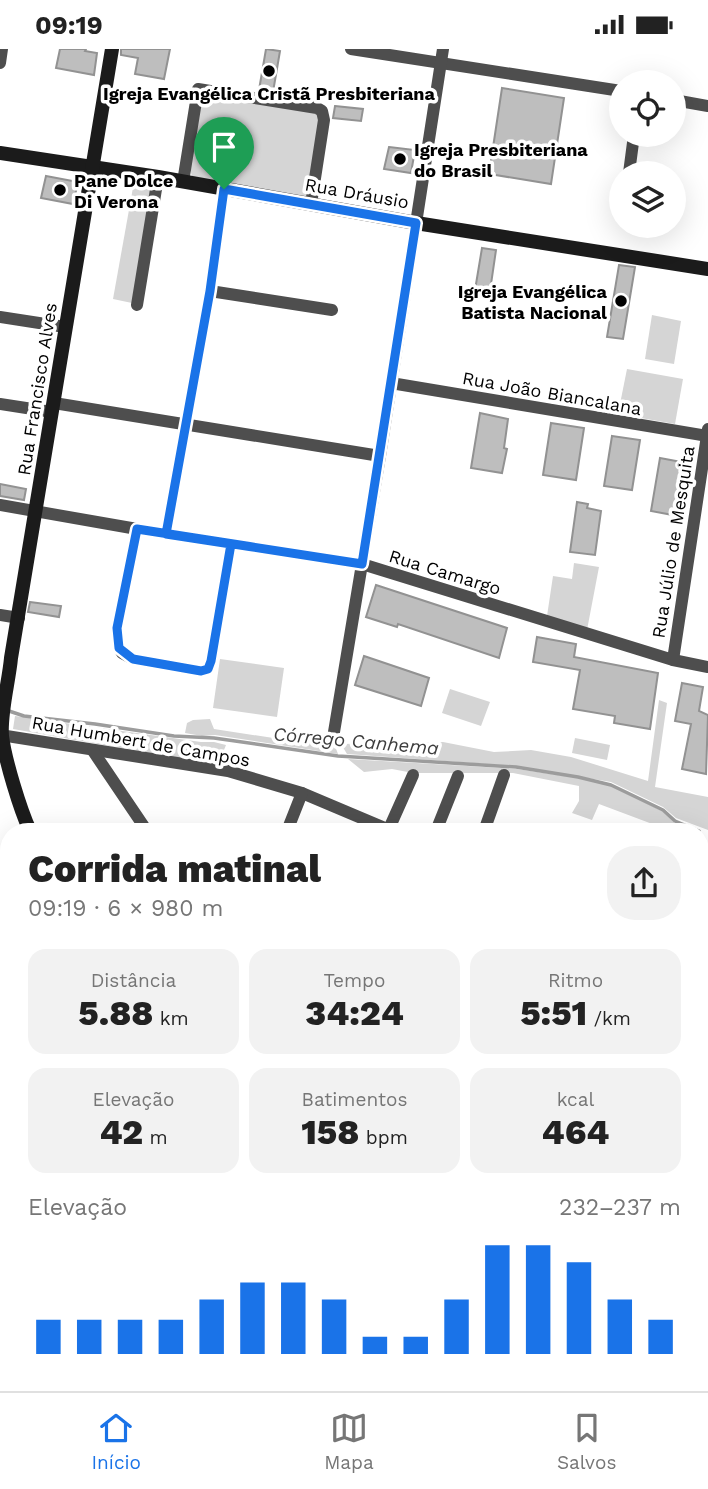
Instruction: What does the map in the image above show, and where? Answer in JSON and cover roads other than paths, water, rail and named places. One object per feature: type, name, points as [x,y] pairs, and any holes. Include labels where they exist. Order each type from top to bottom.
[{"type":"street","points":[[0,63],[2,49]]},
{"type":"street","name":"Rua Francisco Alves","points":[[2,731],[11,658],[112,49]]},
{"type":"street","points":[[351,49],[442,56],[609,90]]},
{"type":"street","points":[[334,732],[442,56]]},
{"type":"street","points":[[183,182],[198,89],[317,109],[322,111],[324,120],[310,204]]},
{"type":"street","points":[[686,102],[708,106]]},
{"type":"street","name":"Rua Dráusio","points":[[0,153],[708,269]]},
{"type":"street","points":[[137,305],[158,177]]},
{"type":"street","points":[[166,534],[210,291],[224,189]]},
{"type":"street","points":[[210,291],[332,310]]},
{"type":"street","points":[[0,317],[65,327]]},
{"type":"street","name":"Rua João Biancalana","points":[[391,383],[708,433]]},
{"type":"street","points":[[0,404],[187,425],[380,456]]},
{"type":"street","name":"Rua Júlio de Mesquita","points":[[673,660],[708,433]]},
{"type":"street","name":"Rua Camargo","points":[[0,505],[362,564],[673,660],[708,667]]},
{"type":"street","points":[[137,529],[117,628],[119,648],[133,659],[201,671],[208,669],[211,661],[231,544]]},
{"type":"street","points":[[0,615],[19,618]]},
{"type":"street","points":[[2,731],[19,802],[27,823]]},
{"type":"street","name":"Rua Humbert de Campos","points":[[2,731],[93,751],[228,771],[302,793],[371,823]]},
{"type":"street","points":[[93,751],[142,823]]},
{"type":"street","points":[[392,823],[413,775]]},
{"type":"street","points":[[487,823],[504,775]]},
{"type":"street","points":[[439,823],[458,776]]},
{"type":"street","points":[[290,823],[302,793]]},
{"type":"waterway","name":"Córrego Canhema","points":[[6,710],[24,716],[174,736],[214,738],[338,756],[516,767],[578,777],[611,785],[663,810],[680,823]]},
{"type":"place","name":"Igreja Evangélica Cristã Presbiteriana","points":[[269,71]]},
{"type":"place","name":"Igreja Presbiteriana do Brasil","points":[[400,159]]},
{"type":"place","name":"Pane Dolce Di Verona","points":[[60,190]]},
{"type":"place","name":"Igreja Evangélica Batista Nacional","points":[[621,301]]}]
